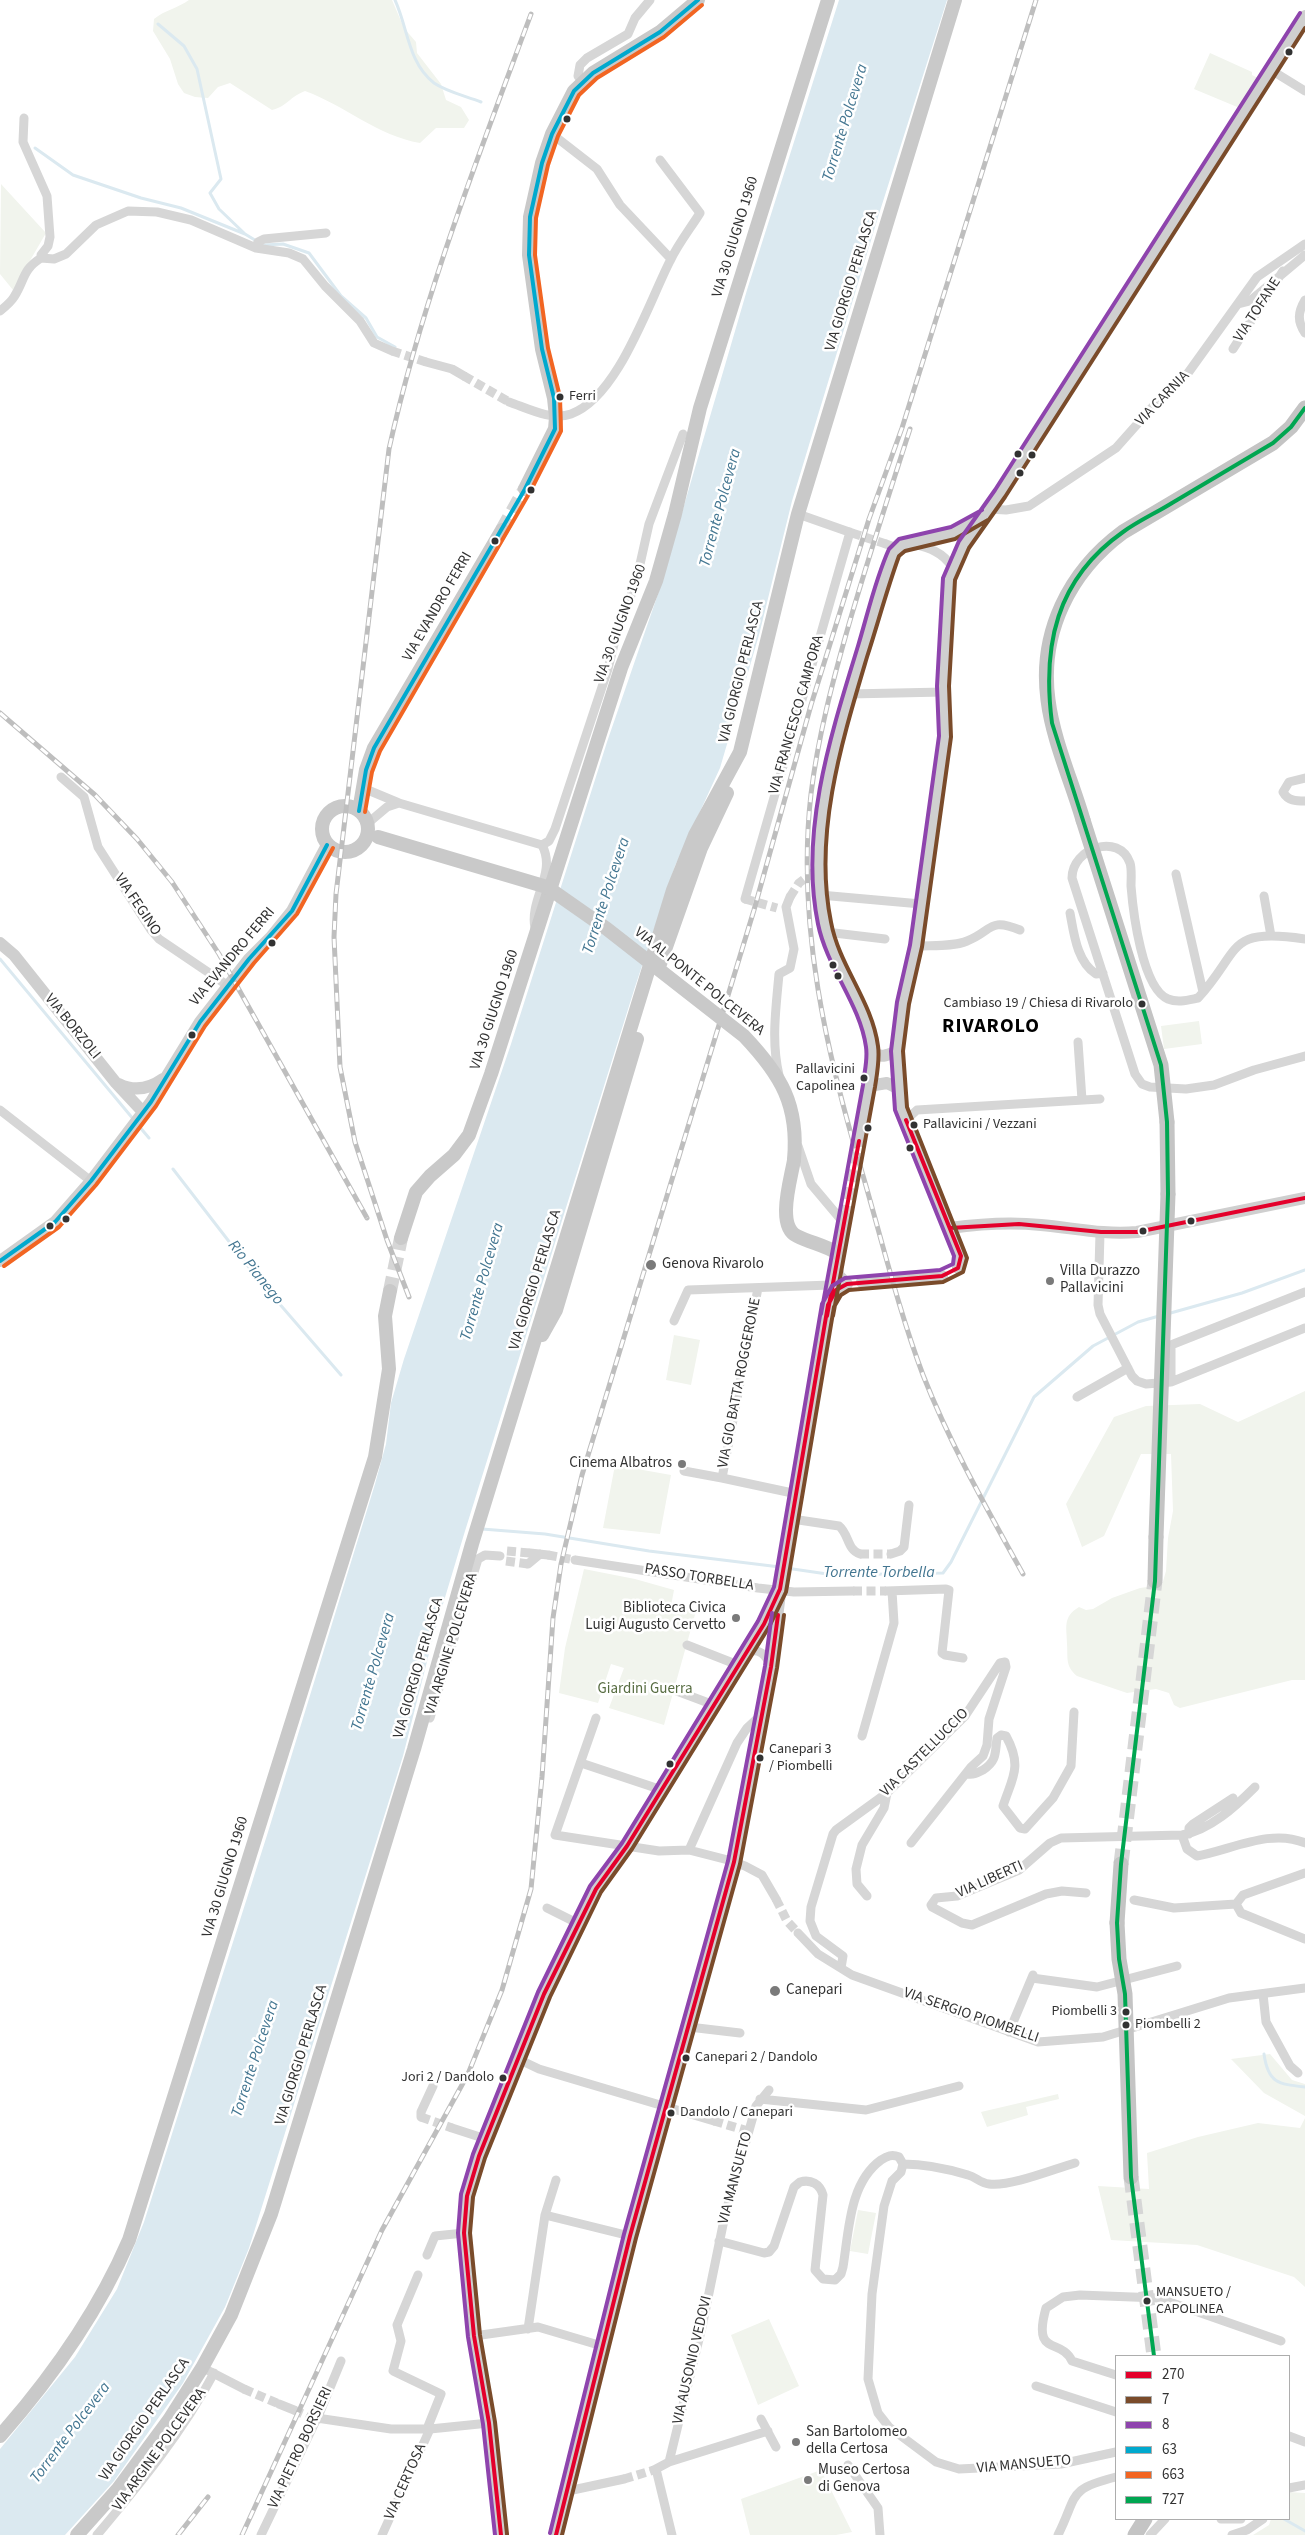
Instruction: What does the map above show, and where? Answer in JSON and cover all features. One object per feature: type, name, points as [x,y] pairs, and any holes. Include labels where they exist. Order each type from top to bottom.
[{"type":"highway","points":[[1155,1581],[1168,1194],[1167,1122],[1161,1065],[1052,722],[1048,699],[1048,659],[1052,631],[1071,586],[1103,547],[1123,532],[1273,443],[1291,427],[1305,408]]},
{"type":"highway","points":[[1121,1864],[1117,1923],[1118,1959],[1125,1994],[1131,2178]]},
{"type":"highway","points":[[1135,2535],[1145,2520]]},
{"type":"main road","points":[[525,489],[555,429],[556,417],[554,398],[542,349],[529,255],[530,218],[542,163],[552,134],[566,104],[583,82],[593,73],[660,32],[698,0]]},
{"type":"main road","name":"VIA 30 GIUGNO 1960","points":[[400,1238],[416,1192],[430,1176],[454,1155],[469,1135],[536,936],[621,668],[656,581],[675,514],[700,408],[828,0]]},
{"type":"main road","name":"VIA GIORGIO PERLASCA","points":[[77,2535],[118,2489],[208,2370],[271,2214],[414,1749],[472,1544],[672,890],[695,835],[740,752],[798,514],[955,0]]},
{"type":"main road","points":[[958,1268],[960,1256],[901,1108],[897,1048],[903,1003],[916,946],[945,736],[944,692],[949,579],[952,566],[958,551],[986,513],[1305,16]]},
{"type":"main road","points":[[897,1048],[886,1056],[877,1056],[872,1049],[826,932],[820,895],[819,835],[821,819],[849,694],[890,561],[891,546],[927,540],[953,533],[986,513]]},
{"type":"main road","name":"VIA EVANDRO FERRI","points":[[359,810],[368,764],[374,748],[502,530]]},
{"type":"main road","points":[[528,1360],[556,1310],[658,969],[701,848],[724,801],[740,752]]},
{"type":"main road","points":[[345,806],[359,810],[371,831],[364,844],[350,853],[334,850],[328,845],[322,830],[326,816],[338,807],[345,806]]},
{"type":"main road","name":"VIA AL PONTE POLCEVERA","points":[[371,831],[547,887],[561,895],[744,1036],[770,1066],[786,1091],[791,1105],[795,1141],[794,1160],[785,1215],[789,1227],[796,1236],[827,1246],[836,1258]]},
{"type":"main road","name":"VIA EVANDRO FERRI","points":[[0,1261],[55,1222],[91,1181],[140,1116],[227,985],[249,959],[272,937],[292,911],[328,845]]},
{"type":"main road","name":"VIA BORZOLI","points":[[0,944],[14,954],[140,1116]]},
{"type":"main road","points":[[859,1142],[872,1049]]},
{"type":"main road","points":[[116,1083],[139,1089],[153,1086],[163,1079]]},
{"type":"main road","points":[[868,1086],[887,1083],[899,1090]]},
{"type":"main road","points":[[950,1228],[1036,1224],[1100,1233],[1137,1232],[1305,1198]]},
{"type":"main road","points":[[556,2535],[630,2236],[734,1862],[760,1716],[771,1666],[776,1636],[780,1587],[843,1219]]},
{"type":"main road","points":[[828,1305],[836,1290],[847,1284],[839,1276],[836,1258]]},
{"type":"main road","points":[[862,1282],[942,1276]]},
{"type":"main road","name":"VIA 30 GIUGNO 1960","points":[[0,2436],[60,2361],[84,2325],[114,2275],[129,2240],[375,1457],[389,1369],[386,1316],[390,1292]]},
{"type":"main road","points":[[502,2535],[489,2423],[474,2336],[464,2233],[467,2196],[486,2139],[544,1994],[578,1924],[596,1890],[627,1846],[764,1624],[780,1587]]},
{"type":"street","points":[[583,82],[578,76],[580,65],[591,55],[628,34],[635,18],[650,0]]},
{"type":"street","points":[[1271,70],[1305,91]]},
{"type":"street","points":[[0,311],[14,298],[31,264],[41,258],[48,246],[50,237],[48,204],[43,183],[23,142],[24,118]]},
{"type":"street","points":[[552,134],[597,169],[620,205],[671,259]]},
{"type":"street","points":[[509,402],[556,417],[571,414],[592,401],[615,375],[671,259],[700,213],[660,160]]},
{"type":"street","points":[[41,258],[54,259],[66,254],[96,225],[136,210],[157,212],[191,220],[256,248],[289,252],[303,259],[325,286],[360,321],[374,343],[392,351]]},
{"type":"street","points":[[256,248],[258,242],[264,239],[326,233]]},
{"type":"street","name":"VIA CARNIA","points":[[986,513],[1029,506],[1116,448],[1172,386],[1188,374],[1257,277],[1305,244]]},
{"type":"street","name":"VIA TOFANE","points":[[1238,304],[1250,301],[1283,271],[1305,255]]},
{"type":"street","name":"VIA TOFANE","points":[[1234,349],[1283,271]]},
{"type":"street","points":[[1305,300],[1300,310],[1299,320],[1305,333]]},
{"type":"street","points":[[426,362],[452,369],[464,376]]},
{"type":"street","points":[[363,788],[399,803],[542,844],[549,841],[555,829],[608,669],[617,632],[636,582],[649,524],[683,434]]},
{"type":"street","name":"VIA FRANCESCO CAMPORA","points":[[746,898],[851,532],[798,514]]},
{"type":"street","points":[[909,543],[938,552],[947,558],[952,566]]},
{"type":"street","points":[[849,694],[944,692]]},
{"type":"street","name":"VIA FEGINO","points":[[61,777],[84,797],[98,848],[151,930],[159,939],[227,985]]},
{"type":"street","points":[[1305,778],[1289,782],[1283,792],[1293,800],[1305,801]]},
{"type":"street","points":[[371,831],[387,807],[399,803]]},
{"type":"street","points":[[536,936],[534,911],[548,865],[542,844]]},
{"type":"street","points":[[1305,939],[1257,936],[1237,945],[1198,998],[1182,1002],[1166,999],[1153,984],[1136,927],[1130,863],[1122,851],[1112,846],[1092,848],[1077,860],[1072,869],[1072,878],[1135,1074],[1142,1084],[1186,1089],[1214,1084],[1254,1070],[1305,1056]]},
{"type":"street","points":[[1176,874],[1203,992]]},
{"type":"street","points":[[820,895],[921,904]]},
{"type":"street","points":[[1264,896],[1271,936]]},
{"type":"street","points":[[790,897],[782,907],[794,954],[790,968],[779,974],[775,1055],[801,1159],[811,1184],[843,1219]]},
{"type":"street","points":[[1070,913],[1081,957],[1088,969],[1096,974],[1103,973]]},
{"type":"street","points":[[916,946],[968,941],[997,924],[1005,924],[1020,930]]},
{"type":"street","points":[[826,932],[886,939]]},
{"type":"street","points":[[1078,1042],[1082,1100]]},
{"type":"street","points":[[906,1120],[917,1110],[1100,1099]]},
{"type":"street","points":[[0,1110],[91,1181]]},
{"type":"street","points":[[1100,1233],[1098,1305],[1103,1321],[1125,1367],[1137,1381],[1146,1384],[1170,1382],[1305,1328]]},
{"type":"street","points":[[674,1321],[688,1290],[831,1285]]},
{"type":"street","name":"VIA GIO BATTA ROGGERONE","points":[[722,1478],[758,1288]]},
{"type":"street","points":[[1170,1382],[1171,1345],[1305,1292]]},
{"type":"street","points":[[1077,1398],[1125,1367]]},
{"type":"street","name":"VIA GIO BATTA ROGGERONE","points":[[684,1471],[797,1494]]},
{"type":"street","points":[[891,1554],[900,1551],[904,1547],[909,1505]]},
{"type":"street","points":[[792,1519],[839,1526],[844,1531],[852,1549],[860,1554]]},
{"type":"street","points":[[528,1564],[544,1555],[530,1553]]},
{"type":"street","name":"VIA ARGINE POLCEVERA","points":[[414,1749],[425,1733],[478,1559],[486,1555],[505,1556]]},
{"type":"street","name":"PASSO TORBELLA","points":[[574,1560],[780,1587],[794,1592],[853,1591]]},
{"type":"street","points":[[862,1736],[894,1623],[889,1591],[949,1590],[942,1653],[945,1656],[963,1658]]},
{"type":"street","points":[[764,1624],[766,1634],[776,1636]]},
{"type":"street","points":[[687,1645],[738,1665]]},
{"type":"street","points":[[746,1652],[754,1650],[762,1652],[767,1657],[771,1666]]},
{"type":"street","name":"VIA CASTELLUCCIO","points":[[841,1968],[843,1956],[820,1940],[813,1932],[810,1921],[811,1907],[836,1830],[887,1793],[965,1716],[1000,1663],[1004,1662],[1006,1667],[988,1720],[985,1753],[911,1843]]},
{"type":"street","points":[[674,1690],[714,1705]]},
{"type":"street","points":[[967,1774],[974,1775],[990,1766],[996,1756],[997,1738],[1001,1735],[1006,1736],[1016,1771],[1012,1787],[1003,1806],[1020,1828],[1025,1829],[1053,1798],[1071,1766],[1074,1712]]},
{"type":"street","points":[[689,1850],[737,1743],[753,1720],[760,1716]]},
{"type":"street","points":[[596,1718],[555,1835],[659,1851],[689,1850],[734,1862],[762,1875],[776,1899]]},
{"type":"street","points":[[581,1763],[662,1790]]},
{"type":"street","name":"VIA LIBERTI","points":[[1086,1893],[1062,1891],[1046,1894],[972,1925],[962,1924],[931,1905],[936,1898],[957,1896],[1019,1870],[1050,1843],[1061,1838],[1185,1835],[1205,1828],[1255,1787]]},
{"type":"street","points":[[867,1896],[857,1884],[856,1869],[862,1845],[884,1808],[887,1793]]},
{"type":"street","points":[[1232,1798],[1189,1828],[1185,1835],[1188,1852],[1197,1856],[1245,1842],[1290,1838],[1305,1843]]},
{"type":"street","points":[[1134,1900],[1174,1908],[1236,1904],[1243,1895],[1305,1873]]},
{"type":"street","points":[[1236,1904],[1241,1913],[1305,1939]]},
{"type":"street","points":[[547,1908],[578,1924]]},
{"type":"street","name":"VIA SERGIO PIOMBELLI","points":[[798,1933],[818,1954],[852,1975],[1038,2042],[1103,2037],[1229,1998],[1305,1988]]},
{"type":"street","points":[[1009,2032],[1032,1976],[1097,1987],[1177,1966]]},
{"type":"street","points":[[1263,1994],[1266,2022],[1290,2066],[1298,2073]]},
{"type":"street","points":[[689,2027],[740,2033]]},
{"type":"street","points":[[518,2059],[539,2069],[714,2121]]},
{"type":"street","points":[[421,2117],[421,2112],[433,2086]]},
{"type":"street","points":[[760,2099],[866,2110],[959,2086]]},
{"type":"street","name":"VIA MANSUETO","points":[[769,2090],[760,2099],[748,2131],[719,2241],[764,2253],[769,2252],[773,2248],[794,2187],[800,2182],[811,2182],[820,2186],[823,2195],[815,2270],[823,2279],[835,2280],[841,2274],[859,2186],[872,2168],[887,2156],[899,2157],[903,2164],[902,2170],[892,2181],[884,2206],[872,2294],[868,2379],[878,2413],[889,2427],[936,2462],[959,2469],[1061,2464],[1115,2452]]},
{"type":"street","points":[[452,2128],[486,2139]]},
{"type":"street","name":"VIA MANSUETO","points":[[903,2164],[918,2164],[970,2176],[978,2182],[1003,2184],[1075,2163]]},
{"type":"street","points":[[528,2329],[545,2215],[556,2180]]},
{"type":"street","points":[[545,2215],[630,2236]]},
{"type":"street","points":[[427,2256],[435,2236],[464,2233]]},
{"type":"street","name":"VIA AUSONIO VEDOVI","points":[[669,2462],[702,2327],[719,2241]]},
{"type":"street","name":"VIA CERTOSA","points":[[382,2535],[428,2429],[441,2394],[393,2371],[401,2341],[397,2326],[418,2275]]},
{"type":"street","points":[[1115,2375],[1072,2360],[1068,2354],[1049,2345],[1044,2339],[1041,2324],[1046,2308],[1064,2297],[1080,2295],[1158,2298],[1281,2341]]},
{"type":"street","points":[[474,2336],[538,2327],[602,2346]]},
{"type":"street","name":"VIA PIETRO BORSIERI","points":[[261,2535],[313,2418],[341,2361]]},
{"type":"street","points":[[208,2370],[244,2389]]},
{"type":"street","name":"VIA ARGINE POLCEVERA","points":[[96,2535],[136,2489],[180,2427],[208,2370]]},
{"type":"street","points":[[1036,2386],[1115,2412]]},
{"type":"street","points":[[278,2404],[294,2410]]},
{"type":"street","points":[[313,2418],[391,2429],[428,2429],[489,2423]]},
{"type":"street","points":[[761,2419],[776,2447]]},
{"type":"street","points":[[672,2535],[655,2469],[669,2462],[768,2431]]},
{"type":"street","points":[[1290,2436],[1305,2442]]},
{"type":"street","points":[[848,2466],[878,2508],[880,2535]]},
{"type":"street","points":[[1058,2535],[1077,2492],[1090,2485],[1115,2477]]},
{"type":"street","points":[[568,2491],[624,2480]]},
{"type":"street","points":[[1290,2488],[1305,2485]]},
{"type":"street","points":[[1150,2535],[1164,2520]]},
{"type":"street","points":[[1232,2535],[1247,2530],[1262,2520]]},
{"type":"green space","points":[[189,0],[392,0],[404,28],[416,42],[417,53],[441,84],[446,100],[461,107],[469,120],[464,128],[436,128],[420,143],[390,134],[305,91],[282,106],[272,110],[230,83],[218,87],[208,98],[195,97],[184,93],[178,84],[170,59],[153,31],[154,19]]},
{"type":"green space","points":[[1210,53],[1252,72],[1252,75],[1260,79],[1242,109],[1194,89]]},
{"type":"green space","points":[[1,184],[46,233],[13,290],[0,274]]},
{"type":"green space","points":[[1199,1021],[1202,1044],[1164,1049],[1161,1026]]},
{"type":"green space","points":[[674,1335],[700,1340],[691,1385],[666,1380]]},
{"type":"green space","points":[[1305,1391],[1305,1680],[1292,1680],[1180,1708],[1174,1705],[1169,1693],[1156,1689],[1127,1693],[1077,1676],[1068,1662],[1066,1628],[1070,1615],[1079,1607],[1086,1610],[1093,1609],[1112,1598],[1140,1588],[1162,1585],[1166,1571],[1168,1538],[1173,1511],[1171,1454],[1141,1454],[1104,1536],[1082,1547],[1066,1504],[1114,1417],[1146,1406],[1200,1404],[1238,1422]]},
{"type":"green space","points":[[615,1465],[671,1475],[660,1534],[603,1528]]},
{"type":"green space","name":"Giardini Guerra","points":[[584,1569],[635,1579],[674,1590],[671,1606],[696,1611],[664,1725],[609,1708],[624,1668],[611,1664],[598,1703],[559,1693],[565,1648]]},
{"type":"green space","points":[[1270,2054],[1292,2080],[1305,2084],[1305,2116],[1264,2093],[1231,2059]]},
{"type":"green space","points":[[1058,2094],[1059,2099],[1026,2107],[1028,2115],[987,2127],[981,2112]]},
{"type":"green space","points":[[1305,2118],[1305,2287],[1294,2277],[1197,2245],[1111,2240],[1098,2186],[1149,2189],[1147,2153],[1198,2137],[1258,2123],[1300,2128]]},
{"type":"green space","points":[[858,2210],[876,2213],[868,2254],[850,2251]]},
{"type":"green space","points":[[769,2319],[799,2386],[758,2405],[731,2335]]},
{"type":"green space","points":[[821,2470],[852,2532],[836,2535],[750,2535],[741,2499]]},
{"type":"green space","points":[[1290,2492],[1305,2493],[1305,2535],[1253,2535],[1269,2525],[1271,2520],[1290,2520]]},
{"type":"water","name":"Torrente Polcevera","points":[[839,0],[947,0],[879,214],[792,501],[759,635],[720,768],[675,866],[634,990],[465,1531],[434,1634],[403,1756],[249,2248],[225,2307],[183,2383],[114,2481],[65,2535],[0,2535],[0,2449],[75,2357],[117,2289],[144,2222],[268,1832],[375,1484],[386,1444],[391,1403],[404,1359],[511,1044],[607,742],[659,591],[747,290]]},
{"type":"waterway","points":[[395,0],[414,55],[425,75],[445,89],[481,102]]},
{"type":"waterway","points":[[158,24],[184,46],[197,69],[221,179],[210,193],[219,209],[244,233]]},
{"type":"waterway","points":[[35,148],[73,175],[141,198],[181,208],[245,234],[263,245],[283,244],[309,253],[341,296],[366,318],[377,337],[395,347]]},
{"type":"waterway","name":"Rio Pianego","points":[[0,959],[134,1120]]},
{"type":"waterway","name":"Rio Pianego","points":[[138,1125],[149,1138]]},
{"type":"waterway","name":"Rio Pianego","points":[[173,1169],[258,1279],[341,1375]]},
{"type":"waterway","name":"Torrente Torbella","points":[[1167,1314],[1242,1293],[1305,1270]]},
{"type":"waterway","name":"Torrente Torbella","points":[[786,1568],[834,1575],[943,1573],[951,1562],[1034,1397],[1093,1346],[1138,1322],[1159,1316]]},
{"type":"waterway","name":"Torrente Torbella","points":[[482,1529],[545,1534],[649,1551],[780,1567]]},
{"type":"waterway","points":[[1264,2054],[1268,2071],[1276,2080],[1288,2085],[1305,2087]]},
{"type":"waterway","points":[[1286,2520],[1305,2531]]},
{"type":"tunnel","points":[[392,351],[426,362]]},
{"type":"tunnel","points":[[464,376],[509,402]]},
{"type":"tunnel","points":[[502,530],[525,489]]},
{"type":"tunnel","points":[[852,533],[886,544]]},
{"type":"tunnel","points":[[790,897],[799,883],[819,868]]},
{"type":"tunnel","points":[[745,899],[777,908]]},
{"type":"tunnel","points":[[844,1217],[859,1141]]},
{"type":"tunnel","points":[[390,1291],[401,1238]]},
{"type":"tunnel","points":[[507,1551],[530,1553]]},
{"type":"tunnel","points":[[860,1554],[891,1554]]},
{"type":"tunnel","points":[[548,1555],[575,1560]]},
{"type":"tunnel","points":[[506,1561],[528,1564]]},
{"type":"tunnel","points":[[1121,1864],[1155,1581]]},
{"type":"tunnel","points":[[853,1591],[886,1591]]},
{"type":"tunnel","points":[[776,1899],[787,1921],[798,1933]]},
{"type":"tunnel","points":[[421,2117],[452,2128]]},
{"type":"tunnel","points":[[714,2121],[748,2131]]},
{"type":"tunnel","points":[[1131,2177],[1154,2355]]},
{"type":"tunnel","points":[[244,2389],[279,2404]]},
{"type":"tunnel","points":[[294,2410],[310,2417]]},
{"type":"tunnel","points":[[624,2479],[654,2470]]},
{"type":"railway","points":[[242,2535],[382,2230],[468,2074],[502,1990],[531,1889],[542,1777],[553,1618],[561,1564],[582,1475],[754,910],[811,705],[869,519],[902,428],[1036,0]]},
{"type":"railway","points":[[409,1297],[387,1240],[355,1142],[340,1067],[334,937],[336,894],[389,449],[402,393],[434,284],[471,175],[531,14]]},
{"type":"railway","points":[[910,429],[849,624],[822,729],[811,794],[807,843],[811,941],[818,989],[838,1085],[914,1351],[957,1451],[1023,1574]]},
{"type":"railway","points":[[0,713],[95,795],[137,839],[172,882],[219,954],[367,1218]]},
{"type":"railway","points":[[178,2535],[208,2497]]},
{"type":"transit line","name":"63","points":[[359,811],[366,770],[374,748],[525,489],[555,429],[554,398],[542,349],[529,255],[530,217],[542,163],[552,134],[574,91],[593,73],[660,32],[698,0]]},
{"type":"transit line","name":"663","points":[[365,812],[372,772],[380,751],[530,492],[561,431],[560,397],[548,348],[535,255],[536,218],[548,165],[558,136],[579,95],[597,78],[664,37],[702,5]]},
{"type":"transit line","name":"8","points":[[495,2535],[483,2424],[468,2337],[458,2233],[461,2194],[473,2154],[538,1992],[590,1886],[622,1843],[758,1621],[774,1587],[822,1304],[832,1286],[845,1278],[940,1270],[953,1264],[954,1256],[895,1110],[891,1051],[897,1002],[910,945],[939,736],[937,686],[943,578],[959,541],[995,490],[1300,13]]},
{"type":"transit line","name":"7","points":[[507,2534],[495,2422],[480,2335],[470,2233],[473,2197],[485,2158],[550,1997],[601,1892],[632,1849],[769,1627],[786,1592],[834,1307],[841,1295],[849,1290],[943,1282],[963,1272],[967,1258],[907,1107],[903,1051],[909,1004],[922,947],[951,737],[949,686],[955,580],[969,548],[1005,497],[1305,28]]},
{"type":"transit line","name":"727","points":[[1154,2355],[1131,2177],[1125,1994],[1119,1959],[1117,1923],[1121,1864],[1155,1581],[1168,1194],[1167,1122],[1161,1065],[1052,723],[1049,667],[1052,641],[1068,593],[1082,571],[1100,551],[1135,524],[1273,443],[1291,427],[1305,408]]},
{"type":"transit line","name":"8","points":[[821,1314],[867,1057],[863,1031],[822,940],[813,889],[812,854],[815,819],[828,748],[876,585],[889,549],[899,539],[951,527],[982,510]]},
{"type":"transit line","name":"7","points":[[833,1316],[879,1056],[875,1030],[863,999],[841,954],[831,922],[826,889],[826,855],[833,788],[848,721],[899,556],[905,551],[955,539],[988,520]]},
{"type":"transit line","name":"63","points":[[0,1261],[55,1222],[91,1181],[151,1102],[200,1022],[249,959],[292,911],[327,845]]},
{"type":"transit line","name":"663","points":[[4,1266],[59,1227],[96,1185],[156,1106],[205,1026],[254,963],[297,914],[333,848]]},
{"type":"transit line","name":"270","points":[[501,2535],[489,2423],[474,2336],[464,2233],[467,2196],[479,2156],[544,1994],[596,1889],[627,1846],[764,1624],[780,1589],[828,1305],[836,1290],[847,1284],[942,1276],[958,1268],[961,1256],[906,1120]]},
{"type":"transit line","name":"270","points":[[827,1316],[859,1141]]},
{"type":"transit line","name":"270","points":[[950,1228],[1019,1224],[1101,1232],[1137,1232],[1305,1198]]},
{"type":"transit line","name":"8","points":[[550,2533],[624,2234],[728,1861],[765,1666],[772,1613]]},
{"type":"transit line","name":"270","points":[[556,2535],[630,2236],[734,1862],[771,1667],[778,1615]]},
{"type":"transit line","name":"7","points":[[562,2535],[636,2238],[740,1864],[777,1668],[784,1615]]},
{"type":"place","name":"Ferri","points":[[560,397]]},
{"type":"place","name":"Cambiaso 19 / Chiesa di Rivarolo","points":[[1142,1004]]},
{"type":"place","name":"Pallavicini Capolinea","points":[[864,1078]]},
{"type":"place","name":"Pallavicini / Vezzani","points":[[914,1125]]},
{"type":"place","name":"Genova Rivarolo","points":[[651,1265]]},
{"type":"place","name":"Villa Durazzo Pallavicini","points":[[1050,1281]]},
{"type":"place","name":"Cinema Albatros","points":[[682,1464]]},
{"type":"place","name":"Biblioteca Civica Luigi Augusto Cervetto","points":[[736,1618]]},
{"type":"place","name":"Canepari 3 / Piombelli","points":[[760,1758]]},
{"type":"place","name":"Canepari","points":[[775,1991]]},
{"type":"place","name":"Piombelli 3","points":[[1126,2012]]},
{"type":"place","name":"Piombelli 2","points":[[1126,2025]]},
{"type":"place","name":"Canepari 2 / Dandolo","points":[[686,2058]]},
{"type":"place","name":"Jori 2 / Dandolo","points":[[503,2078]]},
{"type":"place","name":"Dandolo / Canepari","points":[[671,2113]]},
{"type":"place","name":"MANSUETO / CAPOLINEA","points":[[1147,2301]]},
{"type":"place","name":"San Bartolomeo della Certosa","points":[[796,2442]]},
{"type":"place","name":"Museo Certosa di Genova","points":[[808,2480]]},
{"type":"district","name":"RIVAROLO","points":[[991,1028]]}]
